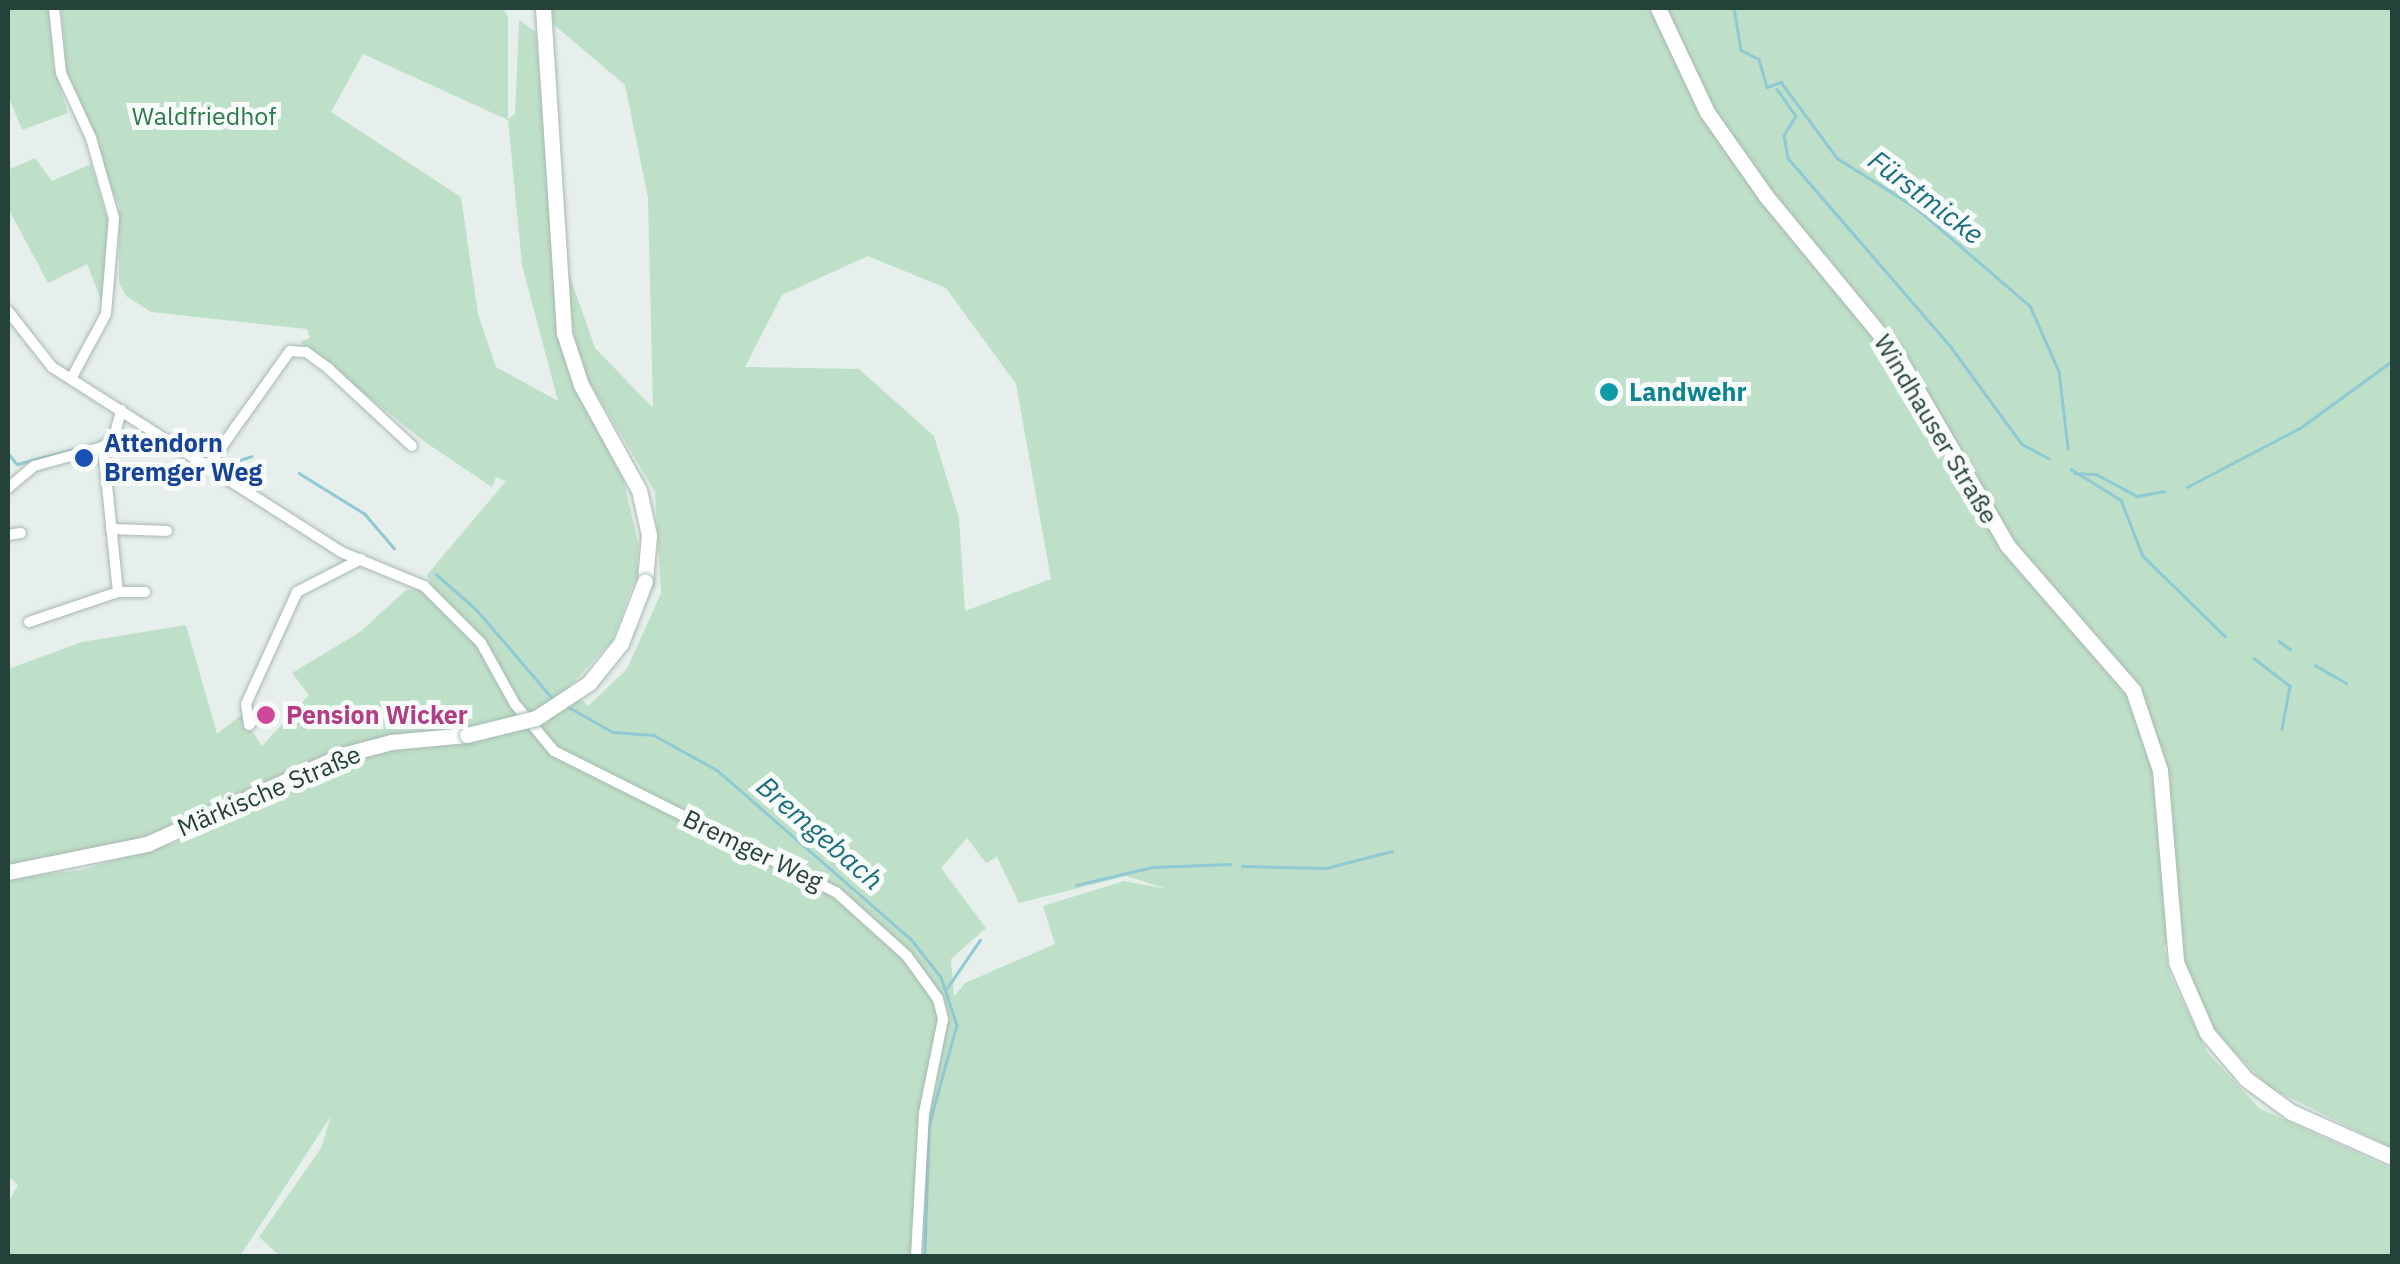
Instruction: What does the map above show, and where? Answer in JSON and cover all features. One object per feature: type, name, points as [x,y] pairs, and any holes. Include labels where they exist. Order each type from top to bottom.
[{"type":"main road","name":"Märkische Straße","points":[[8,872],[147,844],[342,755],[390,742],[467,736],[536,718],[589,684],[628,632],[645,581],[648,535],[639,490],[581,385],[564,333],[542,8]]},
{"type":"main road","name":"Windhauser Straße","points":[[1658,8],[1707,112],[1766,196],[1896,356],[1991,522],[2132,690],[2160,770],[2169,924],[2196,1014],[2226,1059],[2268,1096],[2319,1128],[2392,1157]]},
{"type":"street","points":[[54,8],[61,73],[96,151],[114,218],[106,314],[71,379]]},
{"type":"street","name":"Bremger Weg","points":[[8,311],[28,343],[71,379],[361,560],[424,586],[458,618],[554,752],[836,892],[906,956],[938,999],[943,1019],[924,1113],[916,1256]]},
{"type":"street","points":[[214,466],[290,351],[306,352],[328,369],[412,446]]},
{"type":"street","points":[[8,488],[34,466],[103,447],[114,438],[121,410]]},
{"type":"street","points":[[103,447],[118,592]]},
{"type":"street","points":[[111,529],[167,531]]},
{"type":"street","points":[[8,536],[21,533]]},
{"type":"street","points":[[258,715],[249,725],[246,704],[296,592],[361,560]]},
{"type":"street","points":[[29,622],[118,592],[145,592]]},
{"type":"green space","points":[[8,8],[51,8],[53,66],[68,113],[22,130],[8,95]]},
{"type":"green space","name":"Waldfriedhof","points":[[61,8],[502,8],[508,16],[508,119],[515,114],[519,20],[536,32],[560,344],[578,395],[623,478],[638,542],[637,573],[612,641],[569,687],[588,706],[627,669],[661,593],[655,492],[583,371],[573,340],[568,271],[595,348],[653,408],[648,198],[625,85],[553,24],[552,8],[2392,8],[2392,1148],[2270,1088],[2213,1030],[2170,940],[2164,946],[2170,975],[2207,1052],[2259,1108],[2392,1169],[2392,1256],[280,1256],[259,1237],[321,1148],[331,1116],[240,1256],[8,1256],[8,1202],[18,1185],[8,1176],[8,879],[81,870],[202,835],[211,812],[142,838],[8,865],[8,669],[82,642],[186,625],[217,734],[241,715],[262,746],[309,695],[292,673],[360,632],[406,590],[433,589],[427,575],[506,481],[496,477],[492,487],[425,442],[300,342],[310,338],[307,329],[151,312],[126,296],[119,282],[119,206],[68,88]],"holes":[[[363,54],[508,120],[522,265],[558,401],[496,367],[478,314],[461,197],[331,112]],[[868,256],[946,288],[1016,384],[1051,579],[965,611],[959,518],[934,436],[859,369],[745,367],[782,295]],[[967,838],[986,863],[997,857],[1019,903],[1126,876],[1167,889],[1124,881],[1043,906],[1055,944],[965,983],[954,997],[951,959],[986,928],[941,868]]]},
{"type":"green space","points":[[35,158],[52,181],[91,164],[108,222],[102,302],[87,264],[48,283],[8,208],[8,170]]},
{"type":"waterway","name":"Fürstmicke","points":[[1734,8],[1741,50],[1759,59],[1767,87],[1781,82],[1837,158],[1915,207],[2030,306],[2059,371],[2068,448]]},
{"type":"waterway","points":[[1777,89],[1796,116],[1784,135],[1788,158],[1951,347],[2022,444],[2048,458]]},
{"type":"waterway","points":[[2187,487],[2300,428],[2392,361]]},
{"type":"waterway","name":"Bremgebach","points":[[8,453],[17,464],[86,446]]},
{"type":"waterway","name":"Bremgebach","points":[[215,468],[251,456]]},
{"type":"waterway","name":"Fürstmicke","points":[[2071,469],[2121,500],[2143,556],[2225,636]]},
{"type":"waterway","name":"Bremgebach","points":[[299,473],[365,514],[394,548]]},
{"type":"waterway","points":[[2074,473],[2096,474],[2137,496],[2164,491]]},
{"type":"waterway","name":"Bremgebach","points":[[436,574],[477,610],[553,699]]},
{"type":"waterway","name":"Fürstmicke","points":[[2279,641],[2290,649]]},
{"type":"waterway","points":[[2254,658],[2290,686],[2282,729]]},
{"type":"waterway","name":"Fürstmicke","points":[[2315,665],[2346,683]]},
{"type":"waterway","name":"Bremgebach","points":[[565,705],[613,732],[654,735],[717,770],[911,939],[941,977],[957,1025],[929,1126],[925,1256]]},
{"type":"waterway","points":[[1242,866],[1326,868],[1392,851]]},
{"type":"waterway","points":[[1076,885],[1152,867],[1230,864]]},
{"type":"waterway","points":[[947,988],[980,940]]},
{"type":"place","name":"Landwehr","points":[[1609,392]]},
{"type":"place","name":"Attendorn Bremger Weg","points":[[84,458]]},
{"type":"place","name":"Pension Wicker","points":[[266,715]]}]
